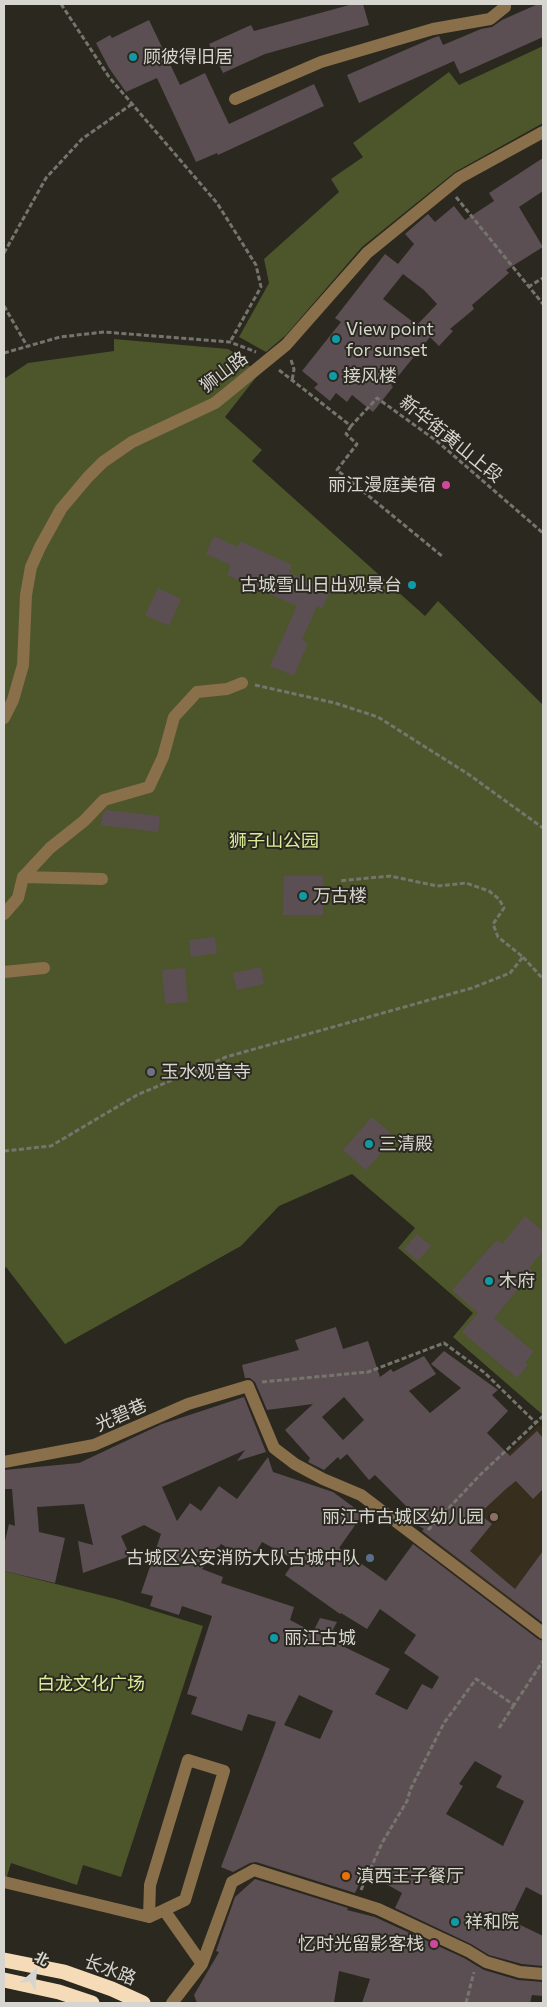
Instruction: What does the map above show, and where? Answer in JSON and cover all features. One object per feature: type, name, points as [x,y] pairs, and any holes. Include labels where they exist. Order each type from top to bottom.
[{"type":"highway","name":"长水路","points":[[4,1960],[64,1972],[112,1989],[143,2003]]},
{"type":"highway","points":[[4,1980],[44,1988],[92,2003]]},
{"type":"street","points":[[235,99],[321,62],[433,29],[490,19],[505,7],[505,4]]},
{"type":"street","name":"狮山路","points":[[4,717],[13,700],[23,665],[26,594],[31,567],[46,534],[61,509],[88,477],[117,452],[148,434],[215,404],[286,345],[367,253],[459,178],[543,132]]},
{"type":"street","points":[[4,914],[18,898],[23,876],[50,848],[84,821],[104,800],[149,788],[163,757],[174,717],[197,692],[227,689],[242,683]]},
{"type":"street","points":[[23,876],[102,879]]},
{"type":"street","points":[[4,972],[44,968]]},
{"type":"street","points":[[248,1386],[274,1448],[309,1472],[361,1495],[543,1632]]},
{"type":"street","name":"光碧巷","points":[[4,1462],[94,1445],[188,1404],[248,1386]]},
{"type":"street","points":[[4,1882],[149,1917],[185,1900],[224,1771],[188,1760],[150,1885],[149,1917]]},
{"type":"street","points":[[172,2003],[202,1964],[232,1882],[254,1870],[378,1909],[486,1962],[520,1972],[543,1974]]},
{"type":"street","points":[[164,1910],[202,1964]]},
{"type":"path","points":[[61,4],[109,77],[217,204],[256,265],[261,287],[230,342]]},
{"type":"path","points":[[4,253],[46,178],[82,140],[132,104]]},
{"type":"path","points":[[448,187],[543,304]]},
{"type":"path","points":[[528,287],[543,278]]},
{"type":"path","points":[[4,306],[27,346]]},
{"type":"path","points":[[4,353],[60,337],[104,332],[230,342],[258,353]]},
{"type":"path","points":[[286,345],[294,369],[292,382]]},
{"type":"path","points":[[273,365],[292,382],[352,426],[346,434],[357,444],[337,470],[442,556]]},
{"type":"path","name":"新华街黄山上段","points":[[352,426],[377,398],[438,442],[543,533]]},
{"type":"path","points":[[242,683],[335,703],[378,717],[468,774],[543,828]]},
{"type":"path","points":[[339,882],[390,876],[437,886],[466,883],[489,891],[499,899],[504,908],[493,924],[498,937],[523,957],[543,979]]},
{"type":"path","points":[[4,1151],[51,1146],[137,1095],[226,1056],[472,988],[510,973],[523,957]]},
{"type":"path","points":[[248,1386],[262,1382],[368,1372],[444,1343],[485,1373],[536,1423]]},
{"type":"path","points":[[420,1539],[481,1474],[543,1416]]},
{"type":"path","points":[[499,1728],[543,1661]]},
{"type":"path","points":[[355,1902],[382,1842],[407,1801],[410,1788],[444,1723],[476,1679],[514,1705]]},
{"type":"path","points":[[466,2003],[479,1957]]},
{"type":"shaded area","name":"丽江市古城区幼儿园","points":[[539,1425],[543,1428],[543,1594],[527,1615],[428,1537],[462,1497]]},
{"type":"green space","points":[[543,46],[543,123],[455,172],[362,247],[286,335],[266,352],[239,337],[269,283],[264,259],[339,192],[331,179],[363,157],[353,143],[449,72],[459,85]]},
{"type":"green space","name":"狮子山公园","points":[[114,339],[228,349],[245,360],[257,376],[225,417],[262,450],[252,461],[425,616],[438,601],[543,705],[543,1415],[453,1337],[473,1313],[398,1248],[415,1228],[352,1174],[279,1206],[241,1246],[65,1344],[6,1267],[4,1268],[4,379],[28,363],[114,351]]},
{"type":"green space","name":"白龙文化广场","points":[[4,1571],[116,1599],[203,1626],[121,1877],[83,1865],[77,1885],[11,1863],[4,1886]]},
{"type":"building","points":[[353,4],[363,4],[369,25],[265,54],[223,73],[209,44],[251,25],[254,31]]},
{"type":"building","points":[[538,4],[543,4],[543,37],[460,74],[454,61],[359,103],[347,75],[439,36],[443,45],[481,29],[492,27],[502,20]]},
{"type":"building","points":[[149,20],[180,85],[205,73],[229,124],[314,84],[324,106],[218,155],[217,153],[196,162],[157,78],[126,92],[109,68],[96,43],[110,35],[112,38]]},
{"type":"building","points":[[543,158],[543,191],[519,207],[543,247],[506,270],[509,273],[472,305],[474,309],[450,329],[453,331],[439,346],[430,337],[391,385],[393,387],[373,412],[352,395],[347,402],[336,393],[330,401],[314,388],[318,384],[302,371],[341,322],[335,318],[385,254],[398,264],[414,244],[405,234],[428,214],[435,222],[454,206],[465,220],[494,201],[489,193]],"holes":[[[403,274],[424,290],[437,304],[417,325],[383,299]]]},
{"type":"building","points":[[214,536],[238,547],[240,541],[292,565],[289,572],[330,591],[322,609],[317,606],[302,640],[308,643],[294,676],[270,666],[297,606],[227,575],[231,565],[206,554]]},
{"type":"building","points":[[158,588],[181,599],[169,626],[145,615]]},
{"type":"building","points":[[106,810],[160,816],[158,832],[101,825],[103,813]]},
{"type":"building","name":"万古楼","points":[[284,876],[323,876],[323,915],[283,915]]},
{"type":"building","points":[[215,937],[217,953],[191,957],[189,940]]},
{"type":"building","points":[[261,967],[264,984],[237,990],[233,973]]},
{"type":"building","points":[[185,968],[188,1002],[165,1004],[162,970]]},
{"type":"building","name":"三清殿","points":[[372,1117],[395,1137],[366,1170],[343,1150]]},
{"type":"building","points":[[525,1216],[543,1232],[543,1251],[529,1268],[533,1271],[494,1318],[534,1352],[525,1362],[528,1365],[517,1378],[462,1332],[478,1313],[452,1290],[497,1240],[502,1244]]},
{"type":"building","points":[[417,1234],[431,1246],[418,1261],[404,1249]]},
{"type":"building","points":[[336,1327],[343,1349],[368,1341],[380,1377],[391,1369],[393,1372],[424,1356],[436,1374],[409,1391],[430,1413],[461,1388],[431,1364],[444,1351],[498,1390],[492,1395],[508,1411],[487,1433],[510,1456],[537,1431],[543,1438],[543,1489],[533,1499],[516,1481],[507,1488],[479,1514],[492,1524],[470,1551],[515,1589],[543,1551],[543,1623],[422,1531],[424,1529],[401,1514],[408,1508],[375,1475],[369,1480],[347,1454],[340,1460],[338,1457],[324,1470],[308,1462],[310,1458],[285,1430],[313,1404],[267,1410],[255,1382],[250,1378],[245,1378],[242,1365],[299,1350],[295,1340]],"holes":[[[344,1397],[364,1420],[343,1440],[322,1417]]]},
{"type":"building","points":[[244,1397],[266,1452],[237,1461],[245,1450],[162,1487],[177,1521],[190,1503],[201,1511],[219,1486],[237,1499],[268,1457],[273,1472],[333,1492],[363,1514],[339,1548],[386,1581],[413,1544],[543,1641],[543,1896],[526,1887],[510,1920],[543,1936],[543,1966],[522,1964],[489,1955],[471,1944],[395,1908],[402,1893],[365,1872],[355,1893],[256,1862],[233,1872],[221,1867],[276,1722],[248,1714],[242,1731],[191,1714],[197,1697],[187,1694],[212,1616],[182,1606],[179,1615],[150,1606],[153,1596],[141,1593],[161,1534],[144,1525],[121,1536],[130,1556],[83,1573],[78,1541],[93,1545],[84,1504],[37,1507],[39,1532],[65,1538],[55,1583],[4,1571],[4,1545],[9,1524],[15,1526],[12,1489],[4,1489],[4,1470],[79,1463],[162,1424]],"holes":[[[262,1542],[295,1560],[285,1575],[340,1614],[367,1629],[380,1609],[416,1635],[404,1653],[439,1677],[432,1689],[422,1684],[407,1710],[375,1694],[390,1669],[328,1639],[337,1622],[320,1618],[313,1632],[290,1620],[294,1607],[221,1583],[223,1577],[202,1569],[221,1544],[250,1562]],[[299,1695],[333,1711],[320,1739],[284,1725]],[[475,1761],[502,1776],[496,1787],[524,1801],[503,1846],[446,1814],[463,1786],[459,1784]]]},
{"type":"building","points":[[255,1879],[348,1908],[347,1910],[375,1917],[464,1958],[484,1970],[518,1980],[543,1982],[543,1996],[532,1995],[530,2003],[362,2003],[370,1979],[339,1971],[334,2003],[197,2003],[194,1995],[219,1952],[216,1951],[235,1897]]},
{"type":"place","name":"顾彼得旧居","points":[[133,57]]},
{"type":"place","name":"View point for sunset","points":[[336,339]]},
{"type":"place","name":"接风楼","points":[[333,376]]},
{"type":"place","name":"丽江漫庭美宿","points":[[446,485]]},
{"type":"place","name":"古城雪山日出观景台","points":[[412,585]]},
{"type":"place","name":"万古楼","points":[[303,896]]},
{"type":"place","name":"玉水观音寺","points":[[151,1072]]},
{"type":"place","name":"三清殿","points":[[369,1144]]},
{"type":"place","name":"木府","points":[[489,1281]]},
{"type":"place","name":"丽江市古城区幼儿园","points":[[494,1517]]},
{"type":"place","name":"古城区公安消防大队古城中队","points":[[370,1558]]},
{"type":"place","name":"丽江古城","points":[[274,1638]]},
{"type":"place","name":"滇西王子餐厅","points":[[346,1876]]},
{"type":"place","name":"祥和院","points":[[455,1922]]},
{"type":"place","name":"忆时光留影客栈","points":[[434,1944]]}]
